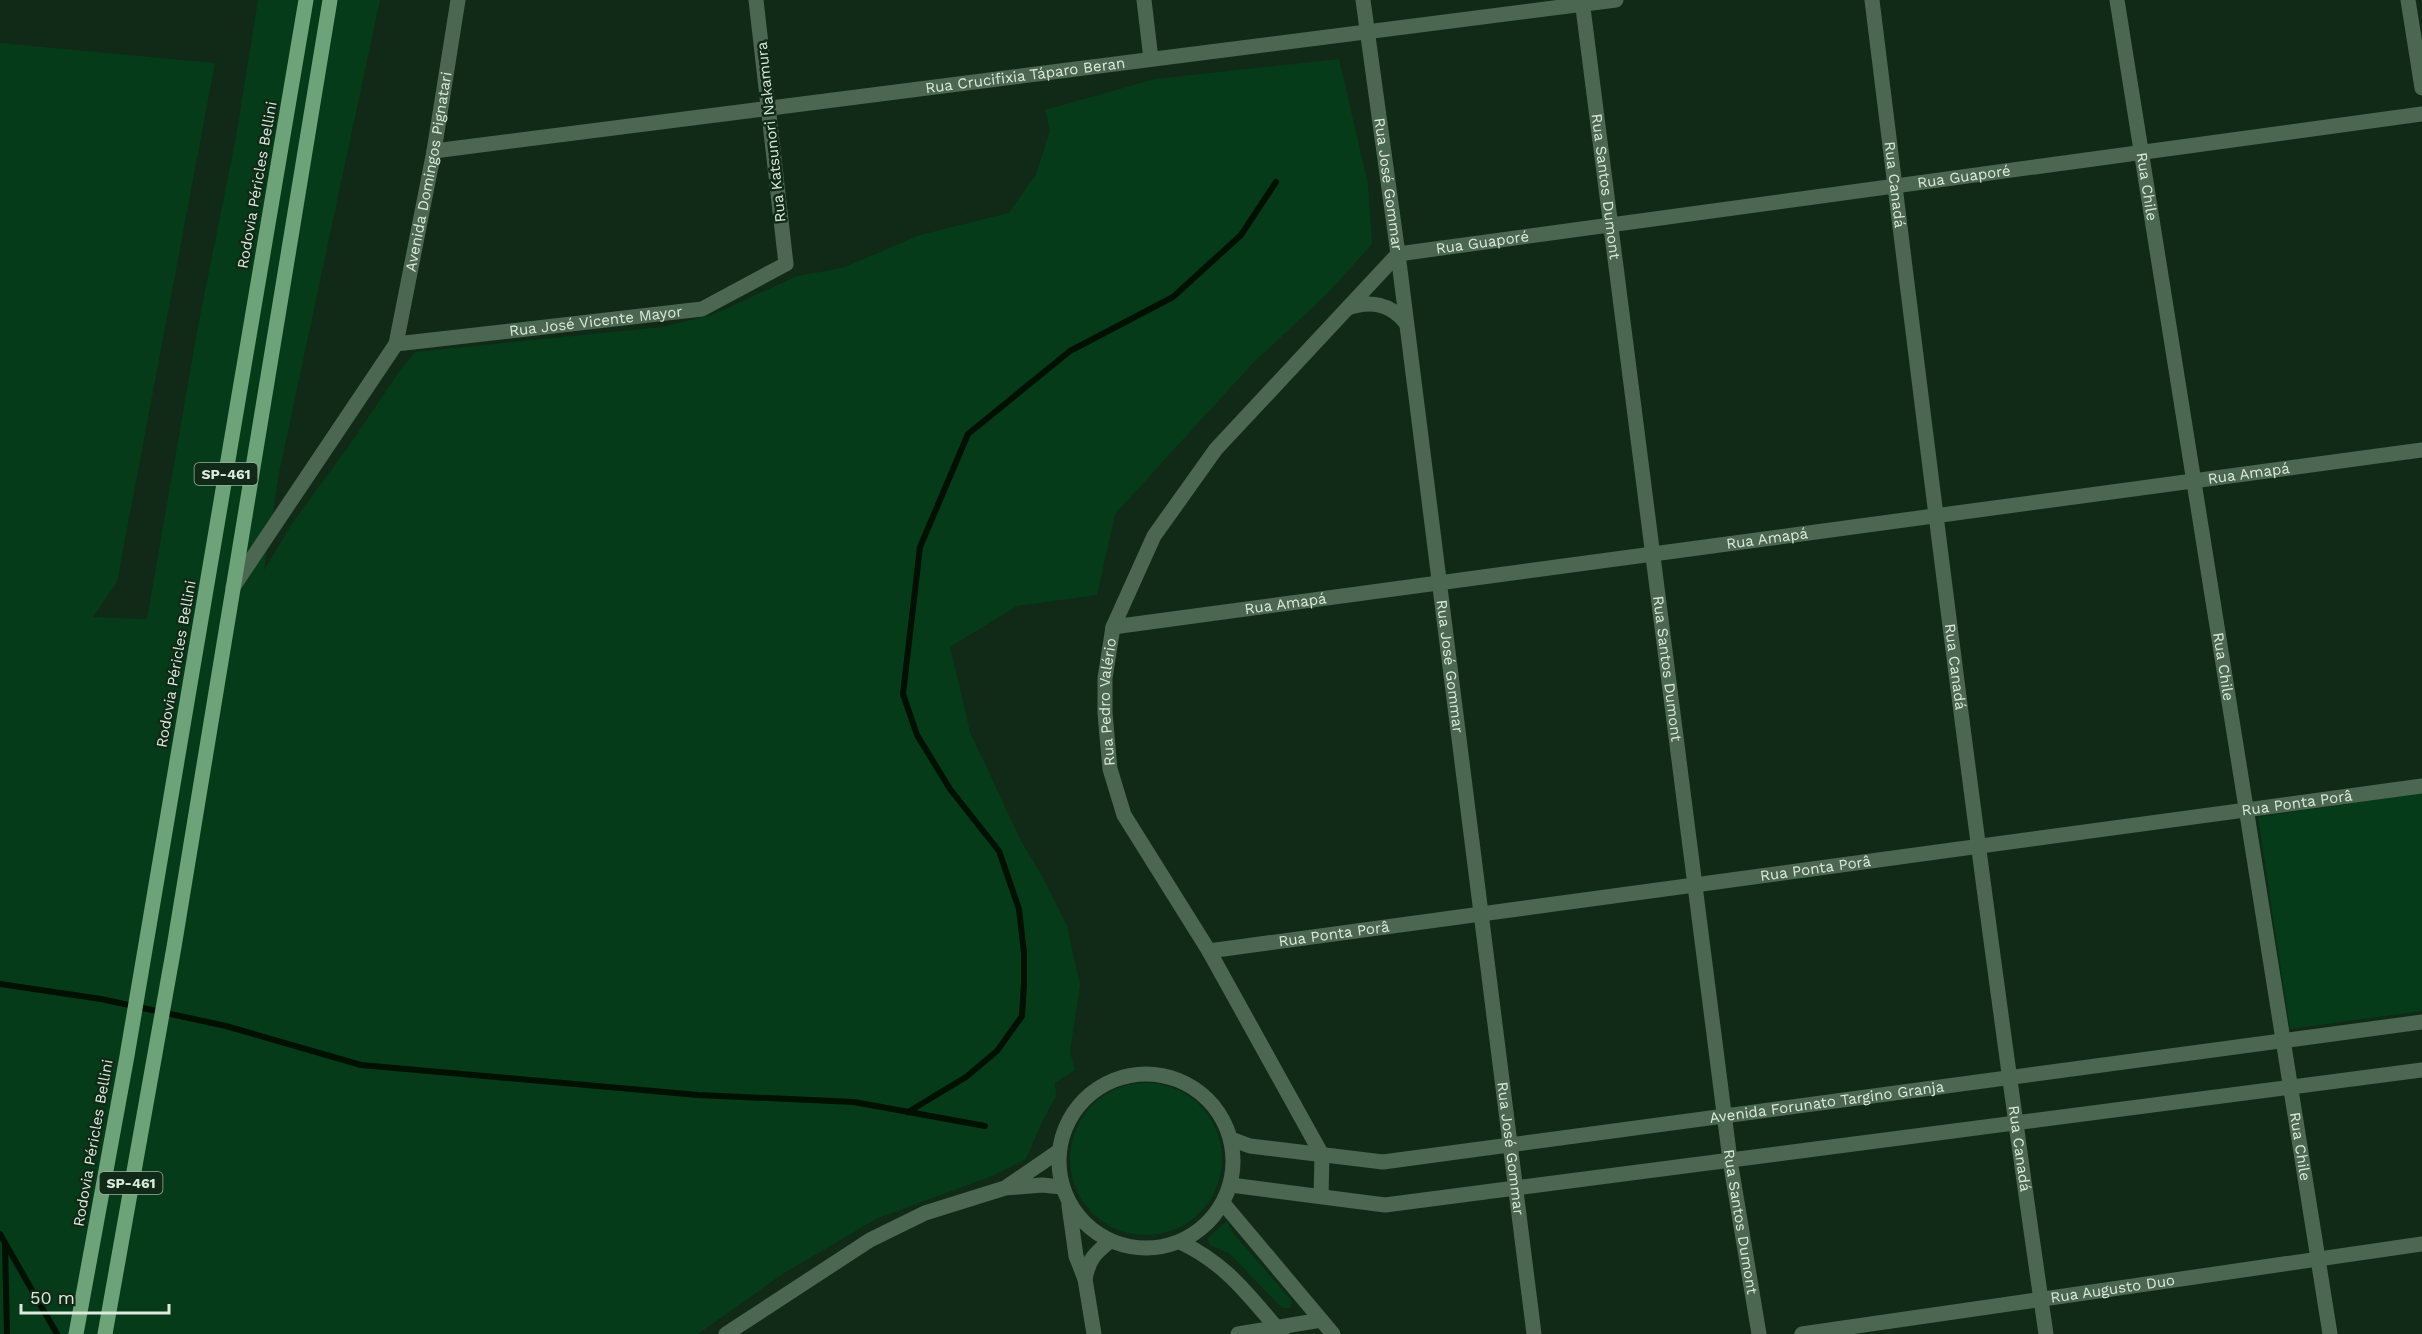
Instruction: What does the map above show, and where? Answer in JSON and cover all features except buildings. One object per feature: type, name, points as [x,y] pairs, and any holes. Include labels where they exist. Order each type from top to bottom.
[{"type":"main road","points":[[290,103],[299,0]]},
{"type":"main road","name":"Rodovia Péricles Bellini","points":[[76,1334],[146,947],[306,0]]},
{"type":"main road","name":"SP-461","points":[[105,1334],[174,947],[330,0]]},
{"type":"street","name":"Avenida Domingos Pignatari","points":[[396,344],[434,151],[458,0]]},
{"type":"street","name":"Rua Katsunori Nakamura","points":[[756,0],[786,264]]},
{"type":"street","points":[[1144,0],[1151,59]]},
{"type":"street","name":"Rua José Gommar","points":[[1363,0],[1398,254],[1534,1334]]},
{"type":"street","name":"Rua Crucifixia Táparo Beran","points":[[434,151],[1367,32],[1582,2],[1616,0]]},
{"type":"street","name":"Rua Canadá","points":[[1872,0],[1978,846],[2046,1334]]},
{"type":"street","name":"Rua Chile","points":[[2117,0],[2330,1334]]},
{"type":"street","points":[[2408,0],[2422,88]]},
{"type":"street","name":"Rua Santos Dumont","points":[[1582,2],[1730,1160],[1759,1334]]},
{"type":"street","name":"Rua Guaporé","points":[[1398,254],[2422,114]]},
{"type":"street","name":"Rua Pedro Valério","points":[[1322,1155],[1209,951],[1124,815],[1110,769],[1105,713],[1105,678],[1113,627],[1154,536],[1216,449],[1398,254]]},
{"type":"street","name":"Rua José Vicente Mayor","points":[[396,344],[702,309],[786,264]]},
{"type":"street","points":[[1348,308],[1368,303],[1379,305],[1394,311],[1406,323]]},
{"type":"street","points":[[233,587],[396,344]]},
{"type":"street","name":"Rua Amapá","points":[[1113,627],[1438,585],[2422,450]]},
{"type":"street","name":"Rua Ponta Porâ","points":[[1209,951],[2422,786]]},
{"type":"street","name":"Avenida Forunato Targino Granja","points":[[1231,1138],[1250,1146],[1383,1162],[2422,1022]]},
{"type":"street","points":[[1231,1185],[1385,1205],[2422,1070]]},
{"type":"street","points":[[726,1334],[870,1240],[925,1212],[1005,1188],[1042,1185],[1065,1194],[1086,1224],[1110,1241],[1133,1248],[1156,1248],[1180,1242],[1197,1232],[1212,1219],[1223,1203],[1231,1185],[1234,1162],[1231,1138],[1220,1114],[1203,1094],[1179,1080],[1153,1074],[1126,1076],[1102,1086],[1081,1103],[1066,1125],[1059,1151],[1059,1169],[1065,1194],[1076,1256],[1085,1279],[1094,1334]]},
{"type":"street","points":[[1005,1188],[1059,1151]]},
{"type":"street","points":[[1321,1196],[1322,1155]]},
{"type":"street","points":[[1223,1203],[1333,1334]]},
{"type":"street","points":[[1085,1279],[1088,1264],[1110,1241]]},
{"type":"street","points":[[1180,1242],[1202,1253],[1226,1270],[1279,1331]]},
{"type":"street","name":"Rua Augusto Duo","points":[[1802,1334],[2422,1244]]},
{"type":"street","points":[[1238,1334],[1279,1331],[1321,1320]]},
{"type":"green space","points":[[258,0],[380,0],[279,473],[264,570],[293,522],[415,352],[662,327],[715,314],[797,276],[842,268],[920,235],[1009,213],[1036,174],[1050,131],[1045,110],[1155,79],[1339,59],[1368,184],[1372,244],[1327,294],[1252,364],[1115,514],[1097,595],[1017,606],[950,647],[970,732],[1021,841],[1042,876],[1067,926],[1080,985],[1070,1052],[1075,1070],[1055,1083],[1056,1096],[1026,1159],[992,1176],[878,1218],[784,1273],[698,1334],[0,1334],[0,43],[215,63],[117,582],[93,617],[147,619],[198,326],[236,137]]},
{"type":"green space","points":[[2422,793],[2422,1011],[2290,1029],[2258,817]]},
{"type":"green space","points":[[1146,1083],[1161,1084],[1175,1089],[1200,1105],[1216,1130],[1221,1144],[1221,1174],[1216,1188],[1200,1213],[1175,1229],[1161,1234],[1146,1235],[1131,1234],[1117,1229],[1092,1213],[1076,1188],[1071,1174],[1070,1159],[1071,1144],[1076,1130],[1092,1105],[1117,1089],[1131,1084]]},
{"type":"green space","points":[[1227,1221],[1233,1233],[1292,1301],[1290,1308],[1282,1308],[1229,1253],[1210,1245],[1207,1239]]},
{"type":"waterway","points":[[908,1112],[966,1077],[997,1051],[1022,1016],[1024,983],[1024,953],[1019,909],[999,851],[950,789],[917,735],[903,694],[920,547],[968,434],[1070,351],[1173,297],[1241,235],[1276,182]]},
{"type":"waterway","points":[[0,984],[101,999],[226,1026],[361,1065],[698,1095],[854,1102],[985,1126]]},
{"type":"waterway","points":[[0,1234],[57,1334]]},
{"type":"waterway","points":[[5,1245],[7,1334]]}]
